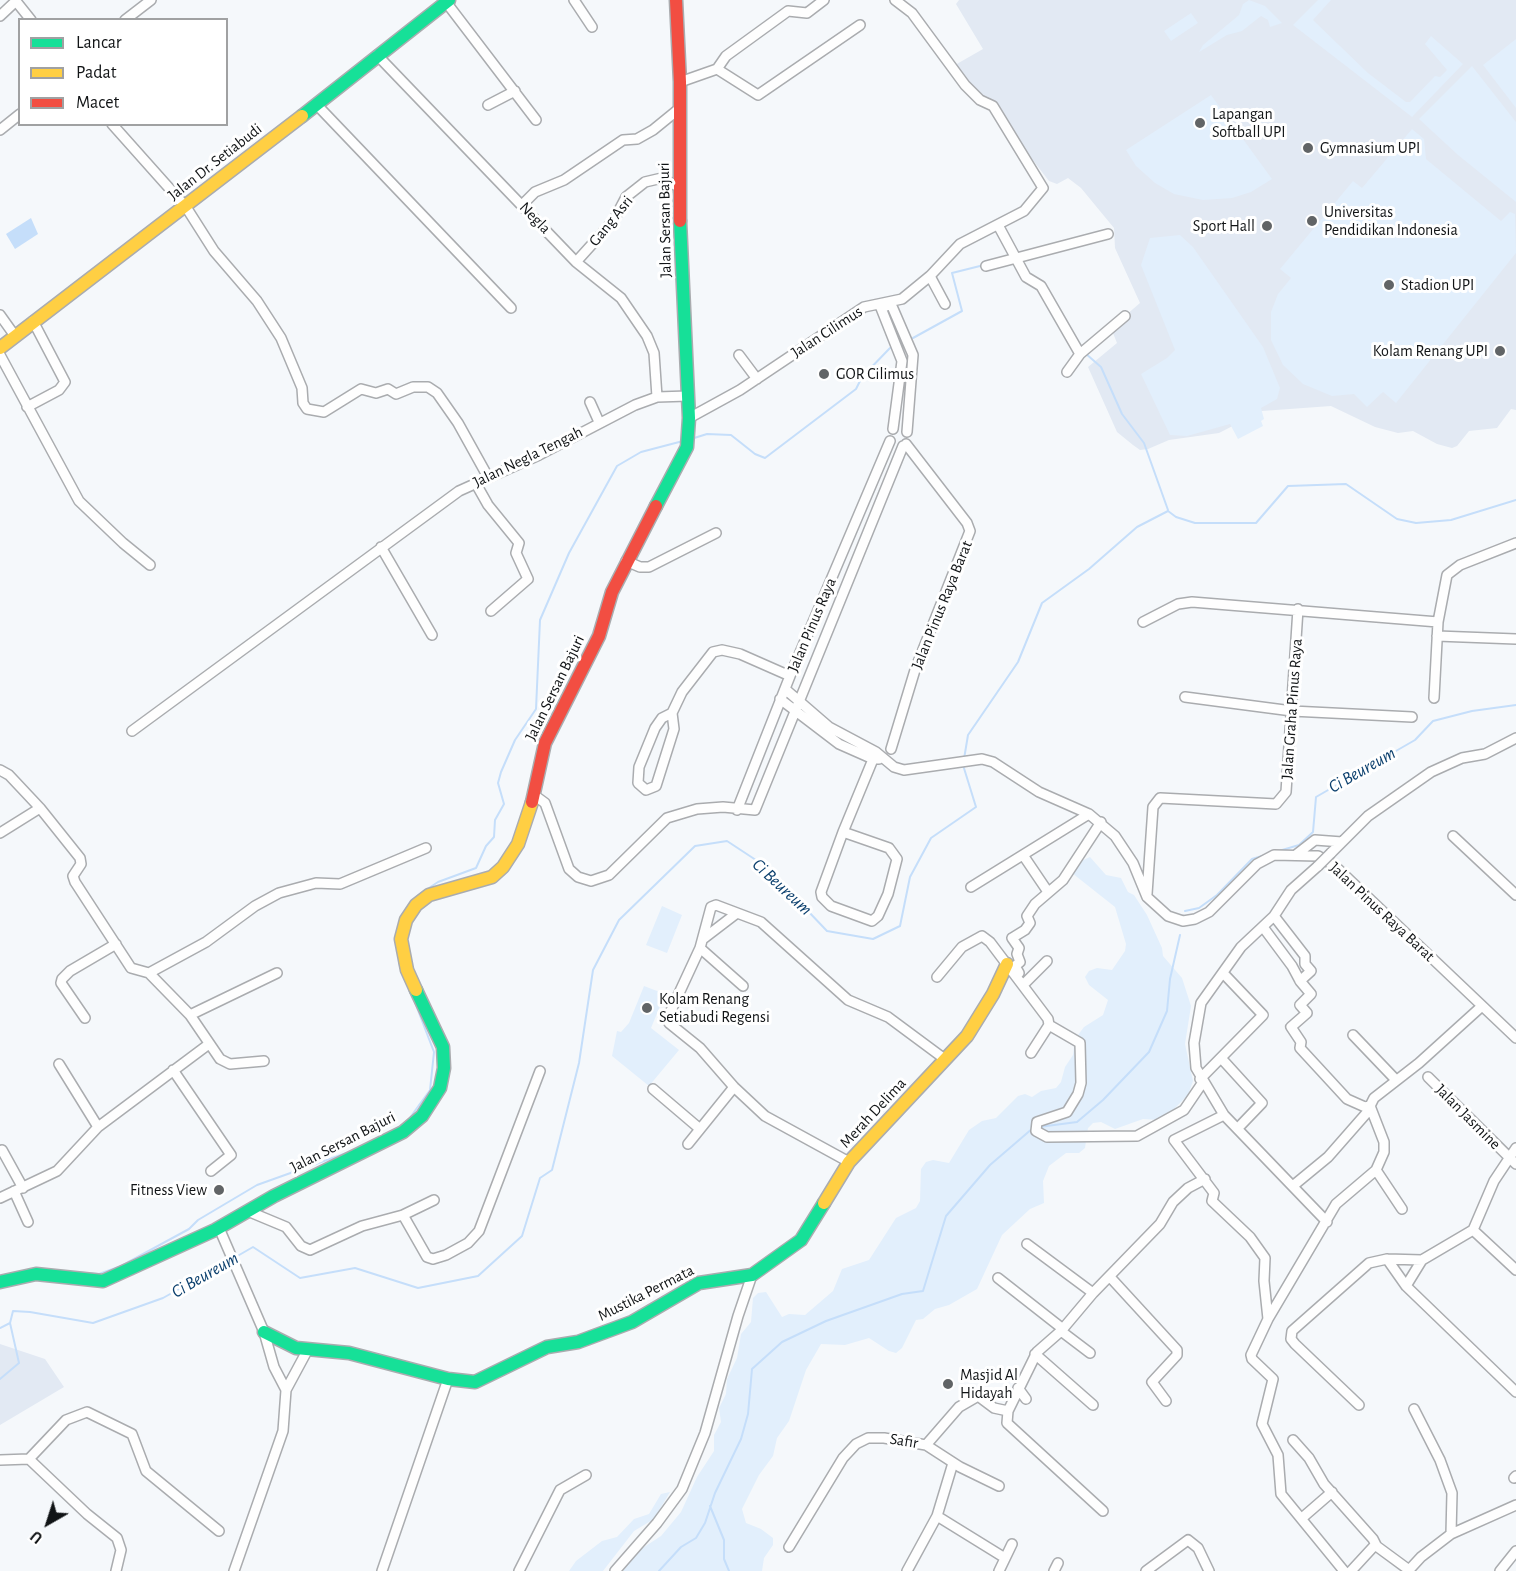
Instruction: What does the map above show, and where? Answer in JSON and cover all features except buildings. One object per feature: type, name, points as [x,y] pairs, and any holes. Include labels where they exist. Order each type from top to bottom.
[{"type":"main road","name":"Jalan Sersan Bajuri","points":[[0,1282],[36,1274],[103,1281],[217,1229],[250,1212],[274,1196],[403,1132],[422,1116],[441,1088],[444,1068],[443,1047],[407,970],[401,939],[406,920],[416,905],[429,895],[492,877],[503,867],[518,844],[534,795],[541,752],[599,636],[612,592],[626,561],[683,458],[687,440],[689,418],[676,0]]},
{"type":"main road","name":"Jalan Dr. Setiabudi","points":[[0,348],[186,207],[448,1]]},
{"type":"main road","name":"Merah Delima","points":[[752,1275],[801,1240],[849,1162],[946,1060],[978,1022],[1007,963]]},
{"type":"main road","name":"Mustika Permata","points":[[264,1332],[307,1351],[349,1353],[448,1379],[479,1381],[547,1347],[578,1342],[632,1322],[699,1283],[752,1275]]},
{"type":"street","points":[[128,18],[151,0]]},
{"type":"street","points":[[574,0],[592,27]]},
{"type":"street","points":[[680,82],[717,69],[726,56],[788,11],[807,14],[824,0]]},
{"type":"street","name":"Jalan Cilimus","points":[[689,418],[757,379],[864,307],[902,299],[930,276],[960,244],[1024,211],[1042,188],[1044,189],[993,106],[980,100],[965,85],[912,13],[895,0]]},
{"type":"street","points":[[0,16],[15,1],[29,18]]},
{"type":"street","points":[[448,1],[536,120]]},
{"type":"street","points":[[717,69],[758,95],[860,25]]},
{"type":"street","name":"Negla","points":[[377,55],[576,262],[621,298],[647,336],[654,353],[657,397]]},
{"type":"street","points":[[488,105],[515,92]]},
{"type":"street","points":[[316,104],[511,308]]},
{"type":"street","points":[[522,204],[544,186],[564,180],[623,140],[637,139],[653,130],[680,108]]},
{"type":"street","points":[[0,130],[18,116]]},
{"type":"street","points":[[114,126],[186,207],[214,251],[257,301],[281,338],[302,388],[303,403],[307,409],[324,412],[361,389],[376,393],[388,389],[396,394],[413,387],[428,387],[437,393],[458,423],[488,477]]},
{"type":"street","name":"Gang Asri","points":[[576,262],[614,220],[626,197],[645,182],[662,178],[675,185],[680,184]]},
{"type":"street","points":[[998,225],[1027,279],[1041,286],[1080,354]]},
{"type":"street","points":[[986,266],[1017,260],[1108,234]]},
{"type":"street","points":[[930,276],[945,304]]},
{"type":"street","name":"Jalan Pinus Raya","points":[[891,304],[913,355],[904,445],[757,807],[750,812],[737,810],[789,676],[890,441],[893,429],[902,360],[881,308],[891,304]]},
{"type":"street","points":[[0,315],[15,336]]},
{"type":"street","points":[[1067,372],[1080,354],[1125,316]]},
{"type":"street","points":[[27,407],[59,390],[64,382],[33,321]]},
{"type":"street","points":[[0,355],[79,501],[150,565]]},
{"type":"street","points":[[739,355],[757,379]]},
{"type":"street","name":"Jalan Negla Tengah","points":[[132,731],[459,491],[599,422],[657,397],[688,396]]},
{"type":"street","points":[[590,402],[599,422]]},
{"type":"street","points":[[893,429],[901,428],[907,432]]},
{"type":"street","points":[[890,441],[897,447],[904,445]]},
{"type":"street","name":"Jalan Pinus Raya Barat","points":[[891,749],[915,670],[970,531],[968,523],[904,445]]},
{"type":"street","points":[[475,482],[488,505],[519,543],[516,554],[528,579],[491,611]]},
{"type":"street","points":[[853,528],[868,533]]},
{"type":"street","points":[[626,561],[640,567],[649,567],[716,533]]},
{"type":"street","points":[[1434,698],[1438,622],[1449,572],[1516,543]]},
{"type":"street","points":[[381,547],[432,635]]},
{"type":"street","points":[[836,567],[851,574]]},
{"type":"street","points":[[1143,622],[1178,604],[1192,602],[1438,622]]},
{"type":"street","name":"Jalan Graha Pinus Raya","points":[[1147,897],[1155,802],[1164,797],[1278,803],[1286,792],[1298,609]]},
{"type":"street","points":[[1437,636],[1516,639]]},
{"type":"street","points":[[672,713],[662,718],[655,728],[639,767],[638,783],[646,790],[656,786],[674,729],[672,713],[682,692],[715,651],[740,654],[789,676]]},
{"type":"street","points":[[794,666],[811,672]]},
{"type":"street","name":"Jalan Pinus Raya Barat","points":[[785,689],[829,727],[904,770],[982,759],[1006,768],[1039,792],[1089,814],[1101,822],[1127,853],[1147,897],[1168,916],[1183,921],[1195,919],[1219,904],[1257,864],[1274,855],[1318,856],[1335,866],[1516,1038]]},
{"type":"street","points":[[1185,698],[1292,711],[1412,717]]},
{"type":"street","name":"Jalan Pinus Raya Barat","points":[[780,699],[839,744],[878,757]]},
{"type":"street","points":[[1327,1222],[1224,1114],[1202,1080],[1196,1068],[1195,1029],[1202,1003],[1241,947],[1274,916],[1292,890],[1368,816],[1431,772],[1462,758],[1485,754],[1516,738]]},
{"type":"street","points":[[843,832],[889,848],[897,859],[888,894],[878,916],[872,921],[831,906],[822,897],[821,892],[843,832],[878,757]]},
{"type":"street","points":[[0,770],[9,775],[40,808],[80,858],[81,864],[73,876],[75,882],[131,968],[148,973],[190,1015],[220,1059],[230,1064],[264,1061]]},
{"type":"street","points":[[534,795],[545,803],[570,869],[578,877],[591,881],[609,874],[667,818],[697,809],[723,807],[737,810]]},
{"type":"street","points":[[0,833],[40,808]]},
{"type":"street","points":[[971,887],[1089,814]]},
{"type":"street","points":[[1031,1053],[1049,1025],[1048,1019],[1014,966],[1020,962],[1017,954],[1019,948],[1012,938],[1025,930],[1030,923],[1027,916],[1035,904],[1063,880],[1101,822]]},
{"type":"street","points":[[1453,836],[1516,895]]},
{"type":"street","points":[[1297,854],[1315,840],[1342,842]]},
{"type":"street","points":[[148,973],[206,942],[255,906],[279,893],[316,883],[340,884],[426,848]]},
{"type":"street","points":[[1023,855],[1046,889]]},
{"type":"street","points":[[849,1162],[777,1124],[752,1106],[700,1048],[668,1020],[701,943],[712,906],[761,922],[848,1000],[888,1017],[946,1060]]},
{"type":"street","points":[[701,943],[737,913]]},
{"type":"street","points":[[1274,916],[1305,956],[1305,964],[1311,971],[1300,981]]},
{"type":"street","points":[[1263,927],[1311,994],[1300,1005],[1306,1015],[1291,1028],[1301,1042],[1300,1048],[1347,1099],[1365,1107],[1371,1107]]},
{"type":"street","points":[[937,977],[962,946],[982,936],[990,942],[1025,984]]},
{"type":"street","points":[[701,943],[743,986]]},
{"type":"street","points":[[85,1018],[61,983],[62,980],[70,970],[117,944]]},
{"type":"street","points":[[1025,984],[1047,961]]},
{"type":"street","points":[[190,1015],[277,973]]},
{"type":"street","points":[[1049,1025],[1080,1043],[1081,1083],[1078,1094],[1067,1112],[1036,1126],[1047,1137],[1137,1136],[1184,1110],[1202,1080],[1263,1015],[1223,973]]},
{"type":"street","points":[[1294,1185],[1328,1157],[1371,1107],[1374,1098],[1482,1006]]},
{"type":"street","points":[[1353,1035],[1396,1080]]},
{"type":"street","points":[[0,1198],[57,1171],[98,1127],[209,1044]]},
{"type":"street","points":[[1221,1058],[1262,1103],[1238,1128]]},
{"type":"street","points":[[58,1064],[98,1127]]},
{"type":"street","points":[[173,1070],[231,1155],[211,1171]]},
{"type":"street","points":[[403,1215],[430,1258],[446,1255],[474,1237],[540,1071]]},
{"type":"street","name":"Jalan Jasmine","points":[[1428,1077],[1516,1164]]},
{"type":"street","points":[[688,1144],[734,1087]]},
{"type":"street","points":[[653,1089],[700,1129]]},
{"type":"street","points":[[1344,1571],[1281,1494],[1278,1455],[1263,1430],[1273,1379],[1252,1359],[1251,1355],[1268,1319],[1336,1204],[1376,1170],[1384,1152],[1384,1142],[1371,1107]]},
{"type":"street","points":[[1224,1114],[1174,1140],[1214,1193],[1212,1201],[1250,1237],[1265,1258],[1264,1281],[1268,1319]]},
{"type":"street","points":[[1406,1286],[1422,1260],[1473,1230],[1494,1181],[1516,1148]]},
{"type":"street","points":[[2,1150],[28,1222]]},
{"type":"street","points":[[1376,1170],[1402,1209]]},
{"type":"street","points":[[1103,1511],[1006,1423],[1008,1411],[1018,1388],[1026,1378],[1035,1354],[1062,1330],[1093,1293],[1160,1224],[1173,1202],[1188,1188],[1205,1179]]},
{"type":"street","points":[[250,1212],[286,1227],[301,1246],[310,1250],[362,1226],[403,1215],[434,1200]]},
{"type":"street","points":[[217,1229],[246,1297],[264,1332],[274,1367],[286,1390]]},
{"type":"street","points":[[1473,1230],[1516,1270]]},
{"type":"street","points":[[1027,1244],[1093,1293]]},
{"type":"street","points":[[1359,1405],[1295,1344],[1292,1331],[1369,1263],[1387,1259],[1422,1260]]},
{"type":"street","points":[[1387,1259],[1406,1286],[1516,1392]]},
{"type":"street","points":[[615,1571],[657,1523],[682,1489],[708,1424],[734,1328],[752,1275]]},
{"type":"street","points":[[1110,1277],[1177,1350],[1176,1356],[1152,1382],[1166,1401]]},
{"type":"street","points":[[998,1278],[1090,1353]]},
{"type":"street","points":[[234,1571],[283,1431],[286,1390],[307,1351]]},
{"type":"street","points":[[1035,1354],[1093,1405]]},
{"type":"street","points":[[382,1571],[448,1379]]},
{"type":"street","points":[[1018,1388],[1026,1399]]},
{"type":"street","points":[[926,1445],[959,1407],[978,1396],[994,1408],[1008,1411]]},
{"type":"street","points":[[1414,1409],[1440,1460],[1452,1493],[1451,1534]]},
{"type":"street","points":[[29,1459],[66,1420],[87,1412],[128,1430],[135,1437],[146,1471],[219,1531]]},
{"type":"street","name":"Safir","points":[[789,1547],[843,1458],[856,1444],[868,1438],[884,1438],[926,1445],[953,1463],[999,1486]]},
{"type":"street","points":[[1293,1440],[1376,1545],[1409,1570],[1420,1557],[1451,1534],[1516,1505]]},
{"type":"street","points":[[0,1460],[29,1459],[120,1541],[121,1550],[116,1571]]},
{"type":"street","points":[[907,1571],[938,1516],[953,1463]]},
{"type":"street","points":[[519,1571],[560,1490],[586,1475]]},
{"type":"street","points":[[1302,1518],[1332,1492]]},
{"type":"street","points":[[938,1516],[1005,1558]]},
{"type":"street","points":[[1146,1571],[1188,1540],[1198,1548],[1209,1571]]},
{"type":"street","points":[[999,1571],[1012,1544]]},
{"type":"street","points":[[1351,1571],[1376,1545]]},
{"type":"street","points":[[1500,1571],[1516,1551]]},
{"type":"shaded area","name":"Universitas Pendidikan Indonesia","points":[[959,0],[1516,0],[1516,410],[1511,409],[1497,428],[1469,431],[1457,446],[1452,448],[1437,444],[1413,431],[1398,433],[1375,427],[1331,406],[1262,411],[1219,433],[1169,440],[1148,449],[1140,450],[1133,445],[1117,432],[1088,367],[1117,343],[1111,328],[1140,303],[1115,248],[1114,228],[1081,188],[1068,178],[1057,184],[1049,181],[1001,119],[974,93],[955,65],[983,49],[956,4]]},
{"type":"shaded area","points":[[1249,0],[1265,6],[1282,23],[1270,27],[1268,20],[1261,16],[1242,31],[1227,35],[1199,52],[1203,45],[1239,15],[1243,4]]},
{"type":"shaded area","points":[[1318,0],[1331,0],[1313,20],[1368,73],[1406,102],[1410,102],[1435,76],[1440,77],[1447,70],[1425,44],[1431,36],[1463,64],[1412,117],[1293,25]]},
{"type":"shaded area","points":[[1191,13],[1198,23],[1171,41],[1164,31]]},
{"type":"shaded area","points":[[1516,39],[1516,108],[1483,65]]},
{"type":"shaded area","points":[[1472,66],[1516,122],[1516,202],[1458,155],[1419,119]]},
{"type":"shaded area","name":"Lapangan Softball UPI","points":[[1211,95],[1272,179],[1251,192],[1232,198],[1203,200],[1174,194],[1155,183],[1136,166],[1126,150]]},
{"type":"shaded area","name":"Stadion UPI","points":[[1412,129],[1424,139],[1426,159],[1501,221],[1510,212],[1515,214],[1516,253],[1396,403],[1383,392],[1367,407],[1354,394],[1332,396],[1303,384],[1283,365],[1271,340],[1271,312],[1278,294],[1291,278],[1280,269],[1353,181],[1362,188]]},
{"type":"shaded area","points":[[1180,235],[1193,247],[1263,347],[1280,388],[1277,399],[1261,408],[1263,426],[1238,439],[1230,424],[1187,436],[1170,435],[1141,374],[1167,358],[1175,350],[1141,265],[1150,238]]},
{"type":"shaded area","points":[[1090,857],[1106,875],[1121,878],[1128,892],[1134,895],[1147,915],[1162,948],[1163,956],[1182,978],[1191,1006],[1185,1044],[1193,1081],[1188,1095],[1166,1117],[1159,1120],[1143,1119],[1115,1129],[1101,1122],[1093,1123],[1088,1128],[1085,1148],[1079,1153],[1066,1153],[1049,1166],[1043,1181],[1044,1203],[1030,1209],[1002,1235],[977,1289],[949,1305],[935,1309],[923,1319],[916,1320],[902,1348],[896,1353],[869,1338],[845,1345],[821,1344],[806,1370],[789,1421],[777,1438],[773,1456],[759,1475],[742,1509],[746,1523],[761,1529],[773,1538],[773,1545],[764,1558],[762,1571],[623,1571],[635,1553],[661,1536],[681,1512],[697,1477],[714,1451],[714,1435],[721,1422],[719,1408],[726,1394],[727,1379],[737,1358],[741,1334],[751,1322],[753,1298],[758,1293],[766,1292],[782,1317],[789,1314],[805,1315],[833,1291],[842,1269],[869,1260],[896,1218],[916,1208],[920,1201],[921,1169],[926,1162],[933,1160],[949,1163],[969,1130],[982,1121],[996,1118],[1018,1096],[1025,1094],[1032,1097],[1041,1091],[1056,1088],[1061,1082],[1065,1067],[1073,1055],[1075,1039],[1084,1027],[1103,1015],[1108,1000],[1089,985],[1085,977],[1089,971],[1097,968],[1112,970],[1125,951],[1126,944],[1115,907],[1072,873],[1072,865]]},
{"type":"shaded area","points":[[662,906],[682,915],[667,953],[646,945]]},
{"type":"shaded area","points":[[644,986],[665,994],[651,1028],[679,1050],[649,1086],[612,1056],[617,1031],[621,1032],[629,1023]]},
{"type":"shaded area","points":[[0,1344],[45,1359],[64,1387],[0,1425]]},
{"type":"shaded area","points":[[670,1492],[654,1519],[634,1531],[603,1571],[569,1571],[576,1561],[602,1541],[617,1537],[634,1519],[649,1514],[661,1494]]},
{"type":"water","points":[[31,218],[38,234],[15,249],[6,234]]},
{"type":"waterway","points":[[913,338],[962,311],[952,273],[984,265]]},
{"type":"waterway","points":[[691,439],[707,434],[731,435],[755,454],[765,458],[856,389],[862,377],[890,348]]},
{"type":"waterway","points":[[1085,353],[1101,367],[1122,414],[1144,443],[1168,510]]},
{"type":"waterway","points":[[417,896],[438,882],[476,868],[486,846],[494,837],[495,820],[504,804],[498,783],[501,772],[515,740],[536,709],[540,620],[569,553],[617,466],[641,452],[683,441]]},
{"type":"waterway","name":"Ci Beureum","points":[[964,759],[968,735],[1018,662],[1042,603],[1089,569],[1137,527],[1168,511],[1176,517],[1195,523],[1256,523],[1288,486],[1346,484],[1397,519],[1416,523],[1451,520],[1516,500]]},
{"type":"waterway","name":"Ci Beureum","points":[[1185,911],[1199,908],[1217,895],[1252,859],[1299,845],[1313,832],[1316,797],[1415,740],[1433,721],[1472,711],[1516,705]]},
{"type":"waterway","name":"Ci Beureum","points":[[234,1258],[253,1247],[300,1278],[355,1268],[418,1288],[478,1276],[522,1236],[540,1178],[552,1170],[579,1063],[593,970],[619,920],[695,846],[727,841],[765,866],[827,931],[873,939],[900,926],[910,877],[931,838],[976,807],[963,765]]},
{"type":"waterway","points":[[1039,1127],[1077,1122],[1103,1100],[1149,1052],[1167,1011],[1170,979],[1180,935]]},
{"type":"waterway","points":[[399,962],[402,974]]},
{"type":"waterway","points":[[409,987],[434,1052],[430,1090],[409,1119]]},
{"type":"waterway","points":[[659,1571],[681,1547],[696,1538],[705,1523],[715,1493],[741,1439],[748,1414],[752,1369],[782,1342],[826,1321],[902,1294],[923,1291],[946,1216],[990,1165],[1033,1128]]},
{"type":"waterway","points":[[74,1272],[99,1274],[121,1266],[189,1229],[198,1220],[257,1185],[352,1151]]},
{"type":"waterway","name":"Ci Beureum","points":[[0,1328],[10,1323],[13,1311],[93,1323],[163,1298],[229,1261]]},
{"type":"waterway","points":[[0,1379],[19,1363],[10,1323]]},
{"type":"waterway","points":[[710,1506],[724,1540],[724,1559],[729,1571]]},
{"type":"traffic: fast","points":[[302,116],[449,0]]},
{"type":"traffic: fast","points":[[656,506],[687,447],[689,418],[680,221]]},
{"type":"traffic: fast","points":[[0,1282],[36,1274],[103,1281],[215,1230],[274,1196],[403,1132],[422,1116],[440,1088],[444,1068],[443,1047],[416,990]]},
{"type":"traffic: fast","points":[[264,1332],[296,1348],[349,1353],[448,1379],[475,1382],[547,1347],[578,1342],[632,1322],[699,1283],[752,1275],[801,1240],[824,1203]]},
{"type":"traffic: slow","points":[[0,348],[302,116]]},
{"type":"traffic: slow","points":[[416,990],[407,970],[401,939],[406,920],[416,905],[429,895],[492,877],[503,867],[518,844],[532,802]]},
{"type":"traffic: slow","points":[[824,1203],[849,1162],[967,1036],[993,994],[1007,964]]},
{"type":"traffic: jam","points":[[676,0],[680,82],[680,221]]},
{"type":"traffic: jam","points":[[532,802],[545,743],[599,636],[612,592],[656,506]]},
{"type":"place","name":"Lapangan Softball UPI","points":[[1200,123]]},
{"type":"place","name":"Gymnasium UPI","points":[[1308,148]]},
{"type":"place","name":"Universitas Pendidikan Indonesia","points":[[1312,221]]},
{"type":"place","name":"Sport Hall","points":[[1267,226]]},
{"type":"place","name":"Stadion UPI","points":[[1389,285]]},
{"type":"place","name":"Kolam Renang UPI","points":[[1500,351]]},
{"type":"place","name":"GOR Cilimus","points":[[824,374]]},
{"type":"place","name":"Kolam Renang Setiabudi Regensi","points":[[647,1008]]},
{"type":"place","name":"Fitness View","points":[[219,1190]]},
{"type":"place","name":"Masjid Al Hidayah","points":[[948,1384]]}]
